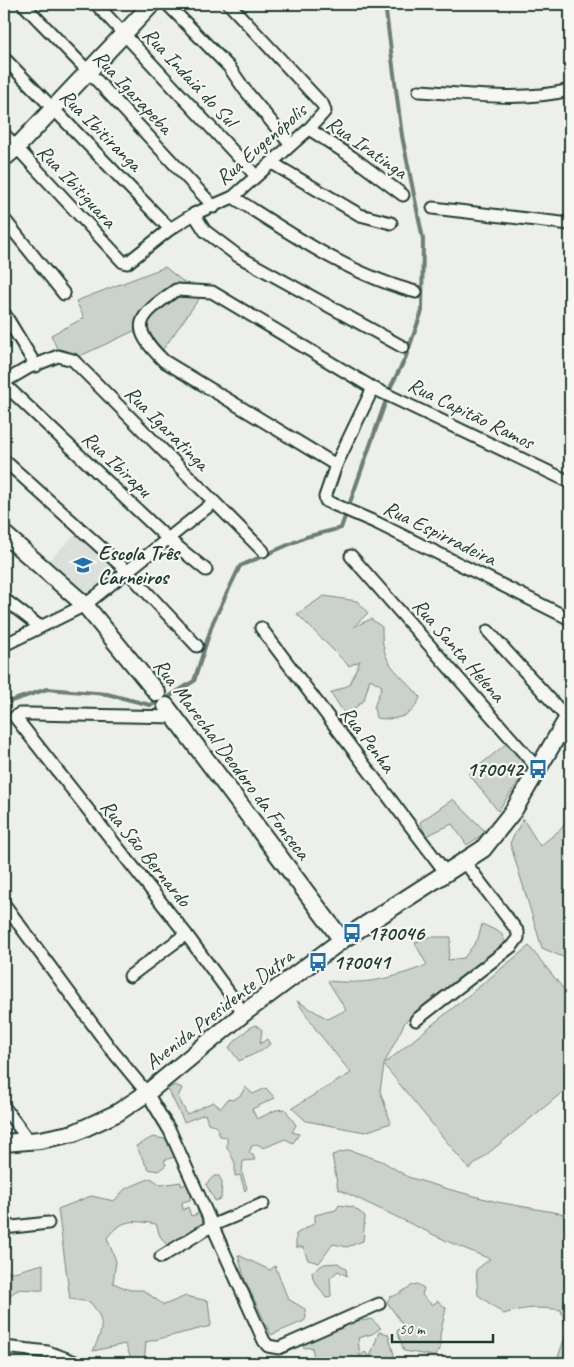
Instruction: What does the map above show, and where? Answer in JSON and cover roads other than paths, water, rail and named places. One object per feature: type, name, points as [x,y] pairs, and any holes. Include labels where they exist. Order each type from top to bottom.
[{"type":"main road","points":[[10,153],[152,4]]},
{"type":"main road","name":"Rua Marechal Deodoro da Fonseca","points":[[4,534],[85,605],[166,705],[342,940]]},
{"type":"main road","name":"Avenida Presidente Dutra","points":[[4,1143],[29,1141],[74,1133],[96,1124],[146,1093],[244,1013],[342,940],[483,849],[499,831],[538,770],[566,735],[569,716]]},
{"type":"street","name":"Rua Igarapeba","points":[[23,4],[214,207]]},
{"type":"street","name":"Rua Indaiá do Sul","points":[[96,4],[256,176]]},
{"type":"street","points":[[167,4],[229,67],[253,100],[290,144]]},
{"type":"street","name":"Rua Eugenópolis","points":[[124,263],[127,263],[170,229],[194,214],[214,207],[233,197],[323,115],[323,105],[229,4]]},
{"type":"street","name":"Rua Ibitiranga","points":[[4,58],[170,229]]},
{"type":"street","points":[[420,91],[522,96],[543,95],[570,90]]},
{"type":"street","name":"Rua Iratinga","points":[[309,129],[352,157],[403,195]]},
{"type":"street","name":"Rua Ibitiguara","points":[[4,134],[10,153],[124,263]]},
{"type":"street","points":[[272,163],[360,216],[391,223]]},
{"type":"street","points":[[233,197],[348,266],[374,279],[416,292]]},
{"type":"street","points":[[433,208],[570,224]]},
{"type":"street","points":[[194,214],[205,230],[238,256],[403,347]]},
{"type":"street","points":[[4,219],[64,294]]},
{"type":"street","name":"Rua Capitão Ramos","points":[[336,465],[164,361],[147,344],[141,334],[141,323],[163,299],[176,290],[212,292],[378,390],[570,482]]},
{"type":"street","points":[[4,313],[36,366]]},
{"type":"street","name":"Rua Igaratinga","points":[[4,383],[28,368],[58,356],[74,360],[263,551]]},
{"type":"street","name":"Rua Ibirapu","points":[[4,383],[168,538],[206,570]]},
{"type":"street","points":[[336,465],[378,390]]},
{"type":"street","points":[[4,460],[127,571],[197,646]]},
{"type":"street","name":"Rua Espirradeira","points":[[336,465],[325,500],[570,619]]},
{"type":"street","points":[[4,645],[39,626],[85,605],[214,502]]},
{"type":"street","name":"Rua Santa Helena","points":[[351,556],[538,770]]},
{"type":"street","points":[[4,599],[39,626]]},
{"type":"street","name":"Rua Penha","points":[[261,628],[446,873]]},
{"type":"street","points":[[488,631],[569,716]]},
{"type":"street","name":"Rua São Bernardo","points":[[166,705],[25,714],[16,715],[15,720],[186,934],[244,1013]]},
{"type":"street","points":[[416,1020],[512,946],[518,938],[518,932],[464,861]]},
{"type":"street","points":[[4,904],[110,1048],[146,1093],[170,1132],[256,1326],[268,1346],[274,1349],[283,1347],[379,1304]]},
{"type":"street","points":[[130,976],[186,934]]},
{"type":"street","points":[[4,1107],[29,1141]]},
{"type":"street","points":[[161,1257],[211,1226],[262,1204]]},
{"type":"street","points":[[4,1228],[48,1223]]},
{"type":"street","points":[[4,1347],[47,1358],[78,1363]]},
{"type":"waterway","points":[[167,698],[194,681],[213,622],[240,566],[306,537],[341,528],[391,386],[405,359],[422,311],[423,239],[402,136],[385,4]]},
{"type":"waterway","points":[[4,706],[8,702],[47,689],[107,694],[150,705],[158,703]]},
{"type":"place","name":"Escola Três Carneiros","points":[[83,565]]},
{"type":"place","name":"170042","points":[[538,769]]},
{"type":"place","name":"170046","points":[[352,933]]},
{"type":"place","name":"170041","points":[[318,962]]}]
